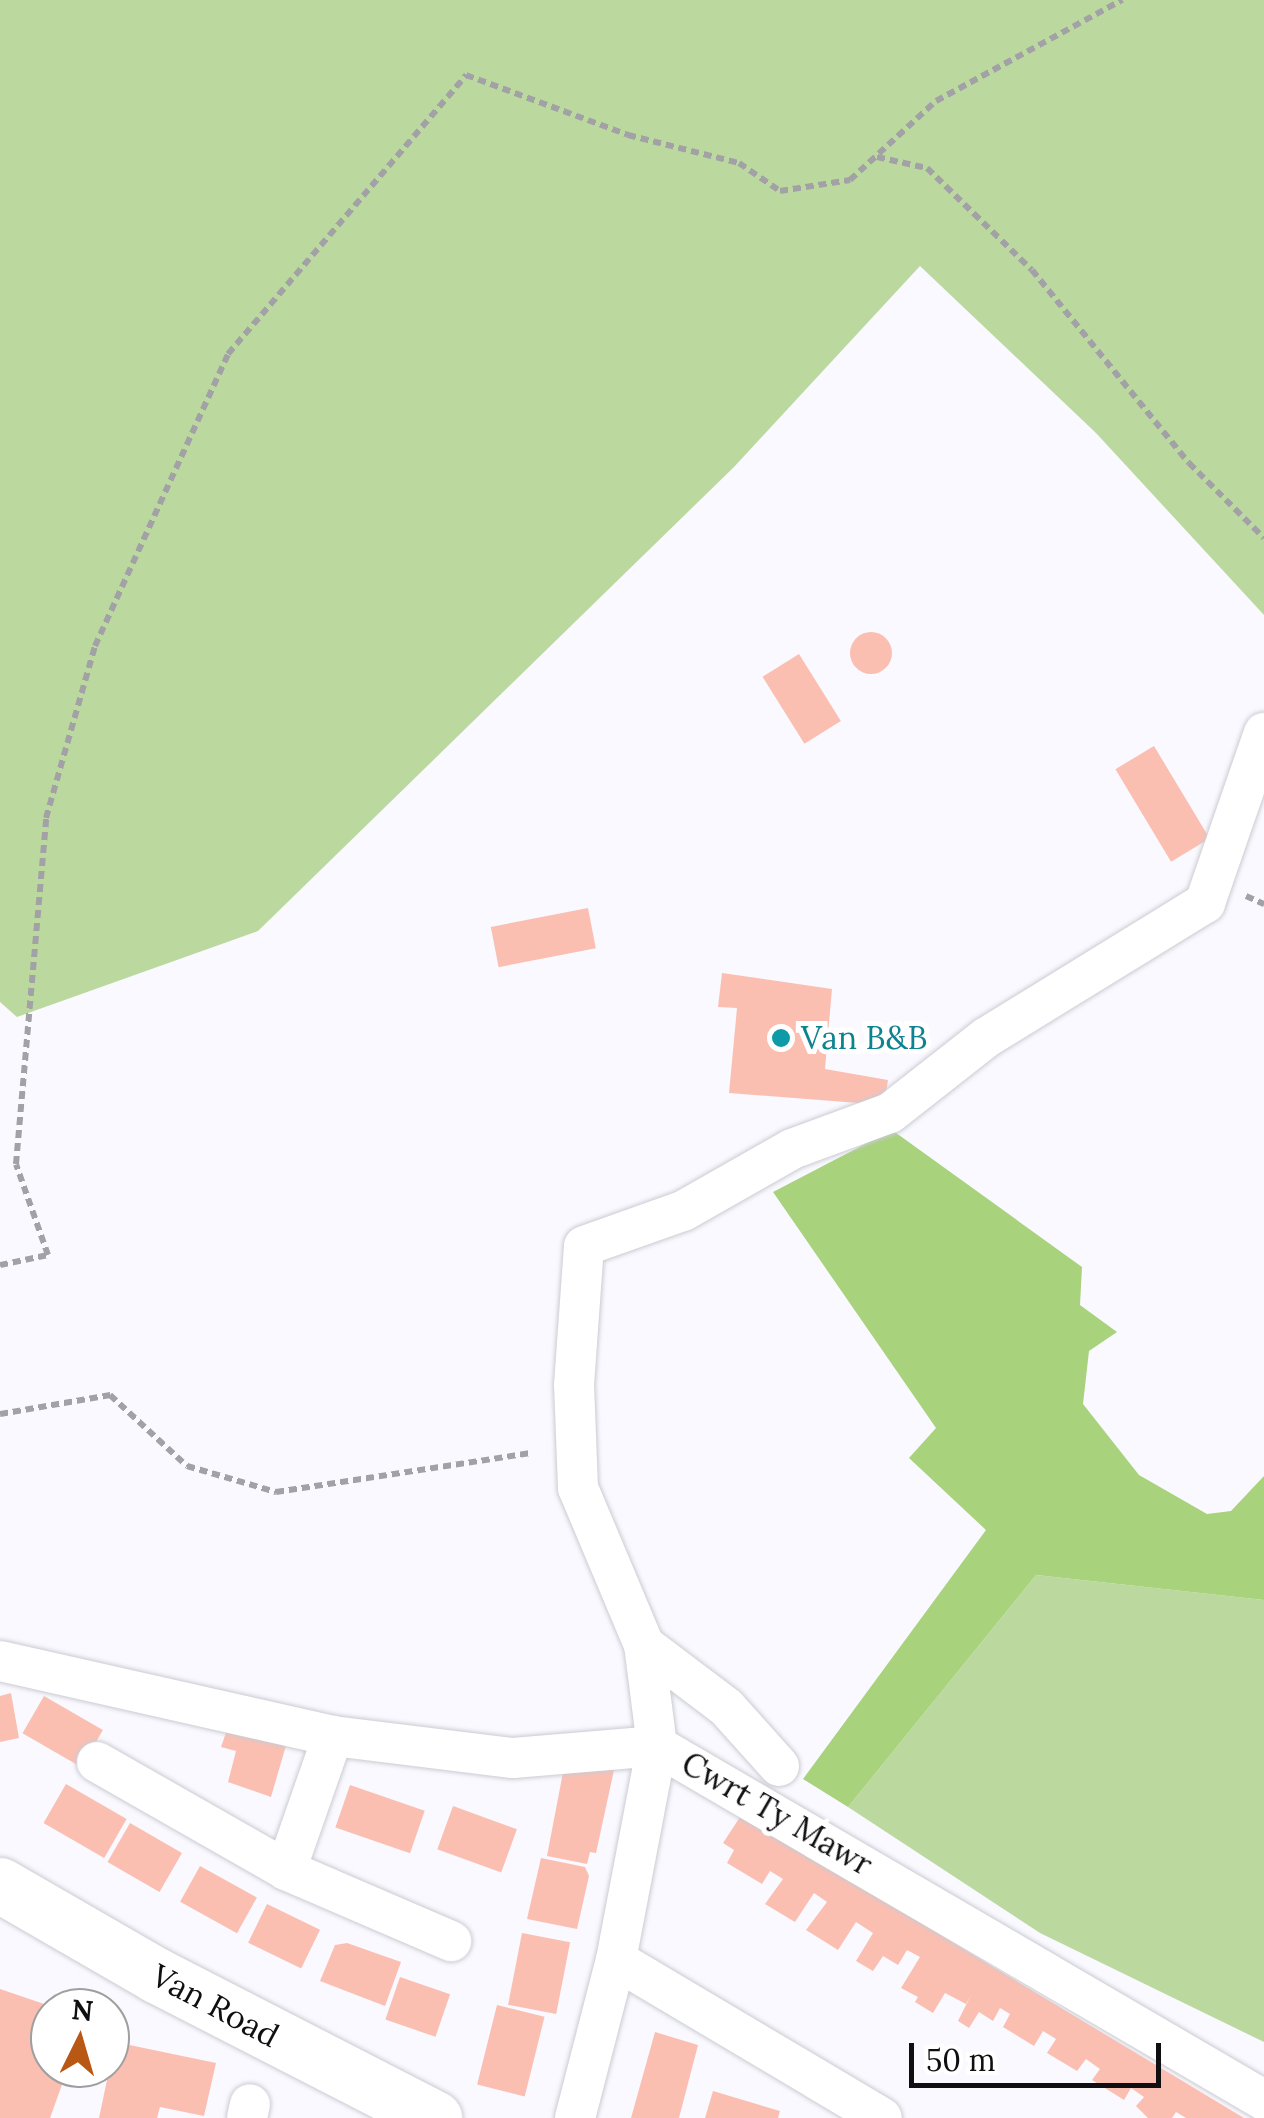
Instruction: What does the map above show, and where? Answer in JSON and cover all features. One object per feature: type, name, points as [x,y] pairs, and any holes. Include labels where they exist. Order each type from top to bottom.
[{"type":"street","points":[[575,2118],[616,1960],[657,1746],[644,1646],[578,1488],[574,1385],[584,1246],[683,1211],[792,1149],[890,1113],[987,1037],[1205,903],[1264,733]]},
{"type":"street","points":[[644,1646],[726,1707],[779,1766]]},
{"type":"street","name":"Cwrt Ty Mawr","points":[[0,1661],[333,1736],[513,1758],[657,1746],[1264,2100]]},
{"type":"street","points":[[286,1870],[333,1736]]},
{"type":"street","points":[[97,1762],[286,1870],[452,1941]]},
{"type":"street","name":"Van Road","points":[[0,1886],[173,1984],[434,2118]]},
{"type":"street","points":[[616,1960],[882,2118]]},
{"type":"path","points":[[0,1265],[48,1256],[16,1164],[46,818],[95,646],[228,354],[466,76],[628,135],[739,163],[780,191],[850,180],[936,102],[1122,0]]},
{"type":"path","points":[[876,156],[928,168],[1032,270],[1189,463],[1264,538]]},
{"type":"path","points":[[0,1414],[110,1395],[188,1466],[276,1492],[532,1453]]},
{"type":"green space","points":[[0,0],[1264,0],[1264,615],[1096,433],[920,266],[734,467],[258,931],[17,1017],[0,1002]]},
{"type":"green space","points":[[892,1130],[1082,1267],[1080,1305],[1117,1332],[1089,1351],[1083,1404],[1139,1475],[1207,1514],[1231,1511],[1264,1476],[1264,1600],[1036,1575],[848,1807],[803,1779],[986,1530],[909,1458],[936,1428],[773,1192]]},
{"type":"green space","points":[[1036,1575],[1264,1600],[1264,2042],[1040,1933],[848,1807]]},
{"type":"building","points":[[871,632],[886,638],[892,653],[886,668],[871,674],[856,668],[850,653],[856,638]]},
{"type":"building","points":[[799,654],[841,721],[804,744],[763,677]]},
{"type":"building","points":[[1154,746],[1210,839],[1171,862],[1115,769]]},
{"type":"building","points":[[588,908],[596,948],[499,967],[491,927]]},
{"type":"building","name":"Van B&B","points":[[722,973],[832,989],[825,1069],[888,1080],[884,1105],[729,1093],[737,1008],[718,1007]]},
{"type":"building","points":[[11,1693],[19,1738],[0,1742],[0,1696]]},
{"type":"building","points":[[44,1696],[103,1730],[81,1767],[22,1733]]},
{"type":"building","points":[[229,1724],[287,1742],[271,1797],[228,1782],[236,1751],[221,1747]]},
{"type":"building","points":[[564,1767],[614,1770],[596,1853],[590,1852],[587,1864],[547,1856]]},
{"type":"building","points":[[66,1784],[127,1819],[104,1858],[44,1823]]},
{"type":"building","points":[[350,1785],[425,1811],[410,1853],[335,1828]]},
{"type":"building","points":[[453,1806],[517,1829],[501,1872],[437,1849]]},
{"type":"building","points":[[742,1814],[1244,2118],[1186,2118],[1176,2112],[1172,2118],[1148,2118],[1136,2106],[1144,2097],[1131,2088],[1124,2100],[1092,2080],[1100,2069],[1086,2059],[1077,2071],[1047,2053],[1056,2039],[1043,2031],[1034,2046],[1003,2027],[1010,2014],[1000,2008],[993,2021],[979,2012],[969,2028],[958,2021],[971,1995],[966,2004],[945,1993],[933,2013],[915,2002],[918,1997],[901,1988],[920,1957],[907,1950],[898,1965],[883,1956],[873,1971],[856,1961],[873,1933],[856,1922],[838,1950],[806,1930],[827,1902],[814,1893],[795,1922],[765,1904],[783,1879],[770,1871],[762,1884],[727,1863],[734,1850],[723,1843]]},
{"type":"building","points":[[130,1823],[182,1853],[159,1892],[108,1862]]},
{"type":"building","points":[[541,1858],[585,1867],[589,1876],[577,1929],[527,1919]]},
{"type":"building","points":[[200,1866],[257,1898],[237,1933],[180,1902]]},
{"type":"building","points":[[267,1904],[320,1930],[301,1969],[248,1943]]},
{"type":"building","points":[[522,1933],[570,1942],[556,2014],[508,2005]]},
{"type":"building","points":[[347,1943],[401,1962],[385,2006],[320,1981],[335,1945]]},
{"type":"building","points":[[400,1977],[450,1994],[435,2037],[385,2020]]},
{"type":"building","points":[[0,1989],[30,1999],[30,2088],[61,2088],[50,2118],[0,2118]]},
{"type":"building","points":[[497,2005],[545,2017],[525,2096],[477,2085]]},
{"type":"building","points":[[655,2032],[698,2045],[679,2118],[631,2118]]},
{"type":"building","points":[[130,2045],[216,2063],[204,2116],[160,2107],[157,2118],[99,2118],[105,2088],[130,2088]]},
{"type":"building","points":[[713,2091],[780,2111],[778,2118],[705,2118]]},
{"type":"place","name":"Van B&B","points":[[781,1038]]}]
